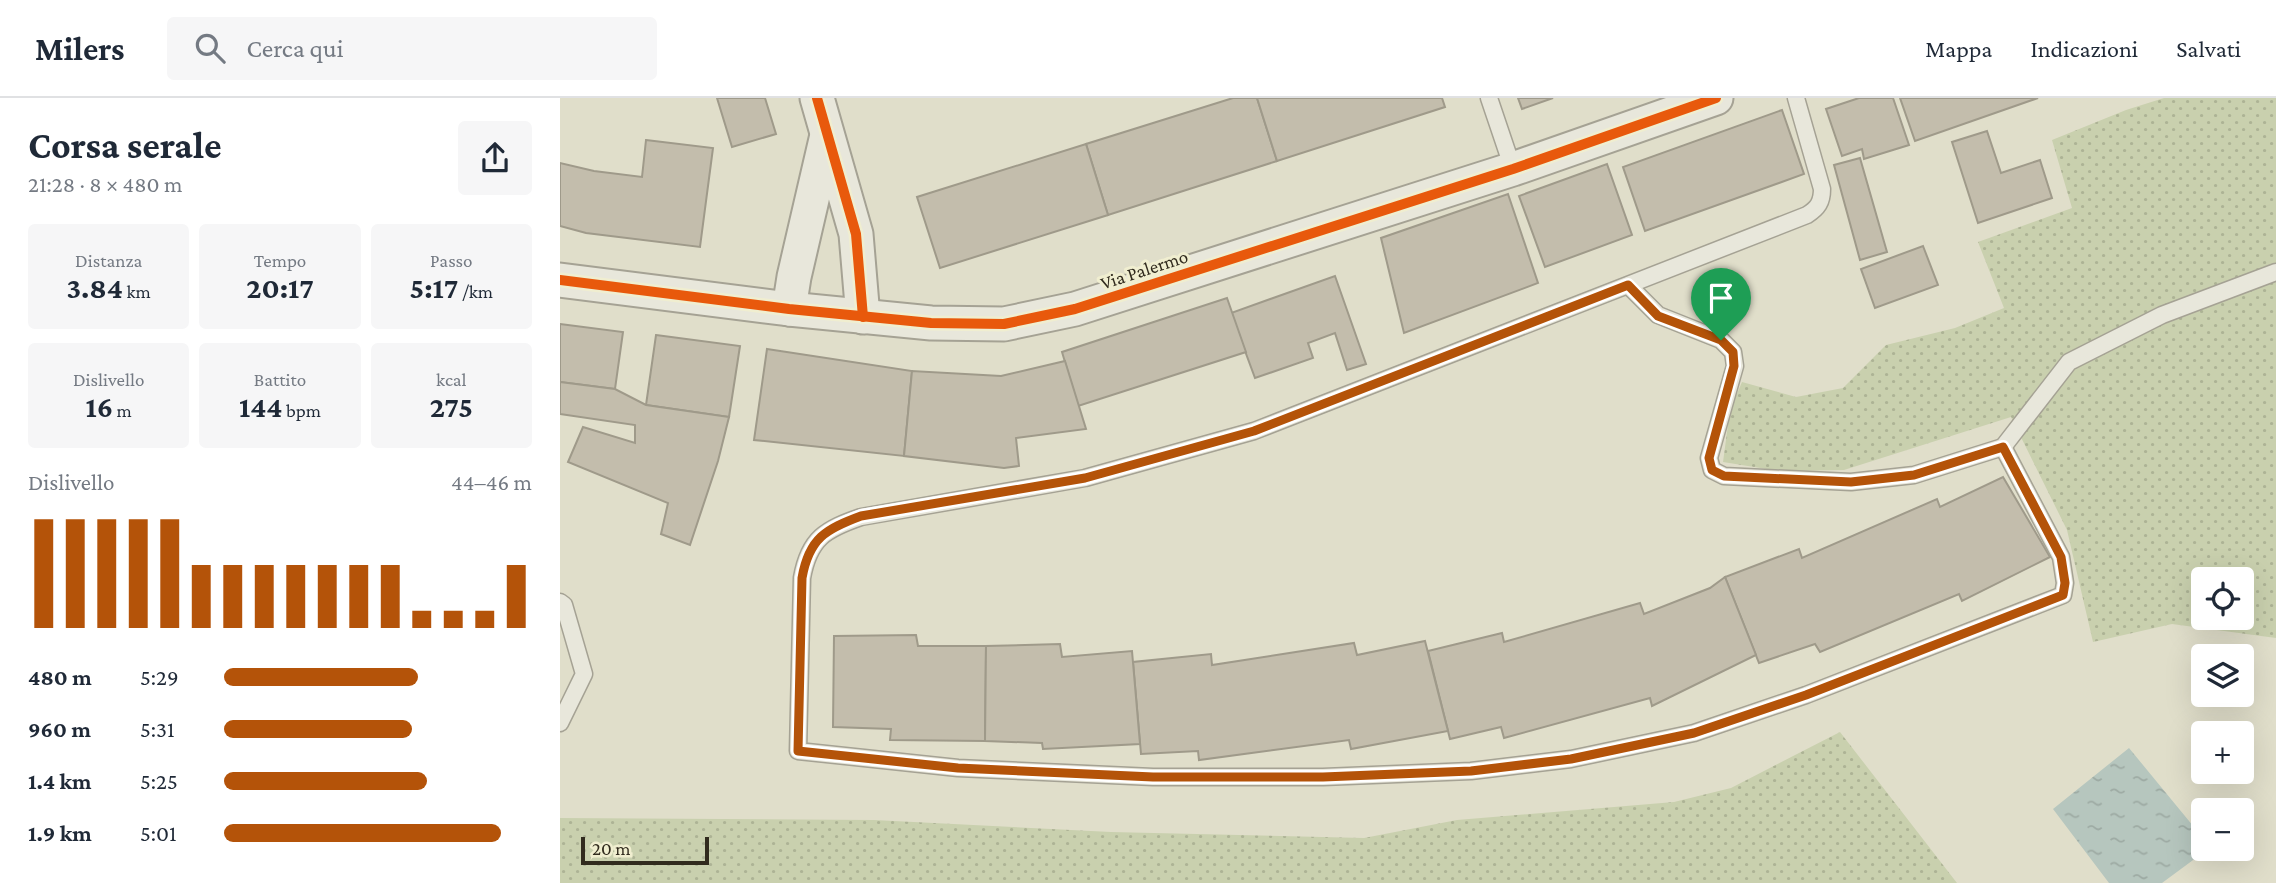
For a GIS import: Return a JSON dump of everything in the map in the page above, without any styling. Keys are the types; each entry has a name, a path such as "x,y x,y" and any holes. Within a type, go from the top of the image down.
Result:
{"street":[{"path":"817,98 856,234 863,317"},
{"name":"Via Palermo","path":"560,280 863,317 1004,324 1075,309 1513,169 1716,98"},
{"path":"789,309 827,132"}],"lane":[{"path":"1489,98 1513,169"},
{"path":"1796,98 1822,189 1822,199 1816,209 1807,215 1254,431 1085,478 861,516 832,527 814,543 805,560 802,578 798,751 958,768 1153,777 1323,777 1471,771 1571,759 1694,733 1806,695 2063,595 2065,583 2061,557 2003,447"},
{"path":"1628,285 1658,316 1721,340 1733,352 1734,366 1709,458 1712,470 1724,476 1864,481 1914,475 2003,447 2068,362 2162,315 2276,272"},
{"path":"560,602 564,605 584,674 560,723"}],"green space":[{"path":"2164,98 2276,98 2276,638 2217,630 2254,630 2254,567 2191,567 2191,627 2172,624 2093,642 2067,530 2011,417 1844,470 1779,471 1723,462 1730,410 1742,382 1796,397 1843,388 1886,345 1955,328 2004,308 1978,242 2072,208 2052,140 2126,110"},
{"path":"1840,732 1957,883 560,883 560,818 874,820 1111,832 1364,838 1457,820 1674,802 1731,788"}],"water":[{"path":"2129,748 2191,823 2192,861 2162,883 2109,883 2053,809"}],"building":[{"path":"717,98 765,98 776,134 732,147"},
{"path":"1233,98 1257,98 1277,161 1108,215 1086,144"},
{"path":"1257,98 1442,98 1445,107 1277,161"},
{"path":"1518,98 1553,98 1522,109"},
{"path":"1859,98 1893,98 1909,145 1864,159 1862,149 1842,156 1826,109"},
{"path":"1900,98 2038,98 1915,141"},
{"path":"1782,110 1804,174 1645,231 1623,167"},
{"path":"1987,131 2001,173 2040,160 2052,198 1978,223 1952,142"},
{"path":"646,140 713,148 700,247 586,233 560,226 560,163 594,171 642,177"},
{"path":"1086,144 1108,215 940,268 917,197"},
{"path":"1860,158 1887,252 1860,260 1834,165"},
{"path":"1607,164 1632,235 1545,267 1519,196"},
{"path":"1508,194 1538,283 1404,333 1381,238"},
{"path":"1923,246 1938,285 1875,308 1861,269"},
{"path":"1335,276 1366,364 1347,370 1335,333 1308,343 1313,358 1255,378 1231,313"},
{"path":"1227,298 1246,352 1078,406 1062,352"},
{"path":"560,324 623,332 615,389 560,382"},
{"path":"656,335 740,346 729,417 646,405"},
{"path":"767,349 912,371 904,456 754,440"},
{"path":"1065,361 1086,429 1016,438 1019,466 1004,468 904,456 912,371 1001,376"},
{"path":"560,382 615,389 646,405 729,417 718,461 690,545 661,534 668,503 568,462 583,427 635,443 635,425 560,414"},
{"path":"2003,477 2050,557 1962,601 1959,594 1820,652 1815,644 1759,663 1725,577 1799,549 1802,558 1937,499 1940,507"},
{"path":"1725,577 1756,655 1652,706 1650,698 1504,738 1501,727 1450,739 1428,651 1502,633 1504,642 1640,603 1644,614 1710,588"},
{"path":"916,635 918,646 986,646 985,741 890,740 891,729 833,727 834,636"},
{"path":"1425,641 1448,731 1351,749 1349,740 1199,760 1198,751 1141,754 1133,662 1211,654 1212,665 1354,643 1357,655"},
{"path":"1060,644 1062,657 1132,651 1140,744 1043,749 1042,743 985,741 986,646"}],"cycle path":[{"path":"817,98 856,234 863,317"},
{"path":"560,280 789,309 931,323 1004,324 1075,309 1513,169 1716,98"}],"route":[{"path":"1628,285 1658,316 1721,340 1733,352 1734,366 1709,458 1712,470 1724,476 1851,482 1914,475 2003,447 2061,557 2065,583 2063,595 1806,695 1694,733 1571,759 1471,771 1323,777 1153,777 958,768 798,751 802,578 805,560 814,543 832,527 861,516 1085,478 1254,431 1628,285"}]}
